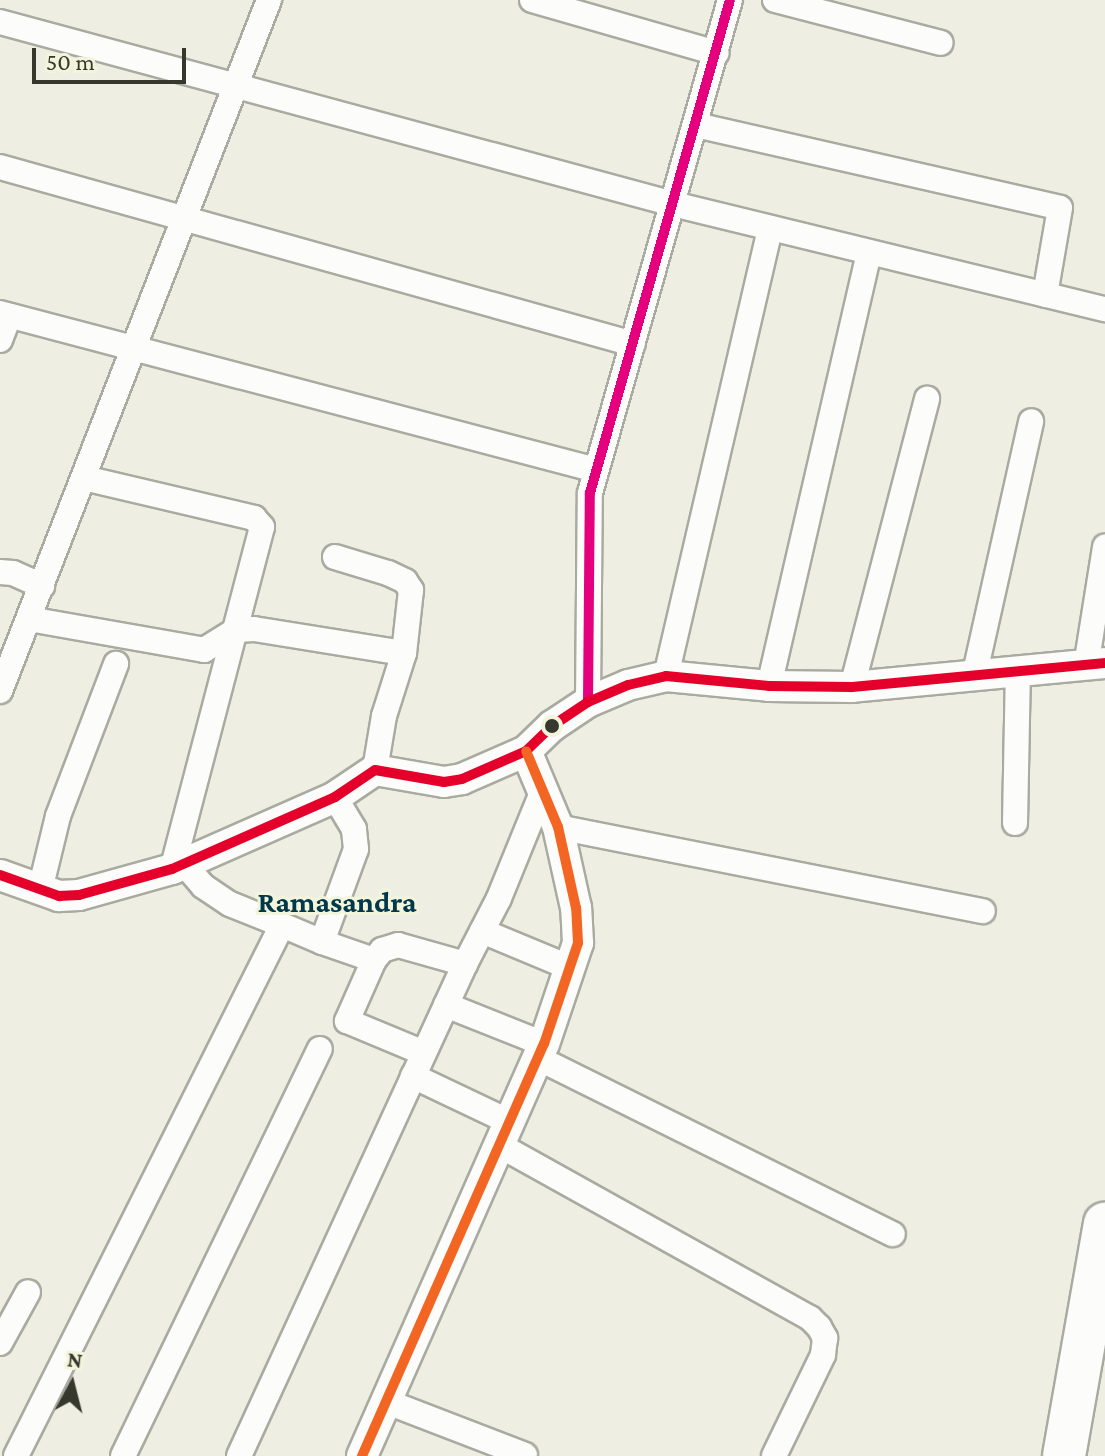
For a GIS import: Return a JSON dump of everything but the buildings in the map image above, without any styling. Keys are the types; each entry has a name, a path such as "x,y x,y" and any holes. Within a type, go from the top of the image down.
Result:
{"highway":[{"path":"1064,1456 1105,1224"}],"street":[{"path":"0,691 269,0"},
{"path":"532,0 717,53"},
{"path":"588,702 590,493 730,0"},
{"path":"775,0 941,43"},
{"path":"0,22 673,204 1105,309"},
{"path":"696,125 1060,208 1045,295"},
{"path":"0,167 633,344"},
{"path":"666,676 770,228"},
{"path":"769,686 869,252"},
{"path":"0,340 5,314 596,470"},
{"path":"852,687 927,399"},
{"path":"974,677 1031,421"},
{"path":"84,478 254,518 263,533 178,866"},
{"path":"0,875 59,896 79,895 178,866 335,797 375,770 453,781 526,751 552,726 588,702 628,685 666,676 769,686 852,687 1096,665 1105,547"},
{"path":"335,557 388,573 405,581 411,590 404,653 384,716 375,770"},
{"path":"0,572 13,573 42,586"},
{"path":"29,619 204,650 236,630 254,629 404,653"},
{"path":"40,890 58,816 116,664"},
{"path":"1015,823 1018,673"},
{"path":"362,1456 541,1051 578,943 576,908 558,827 526,751"},
{"path":"239,1456 482,931 543,790"},
{"path":"322,942 356,849 354,829 335,797"},
{"path":"558,827 983,911"},
{"path":"178,866 230,904 374,960"},
{"path":"16,1456 282,925"},
{"path":"482,931 571,968"},
{"path":"424,1053 347,1021 374,960 382,950 398,945 465,964"},
{"path":"446,1005 893,1234"},
{"path":"123,1456 320,1049"},
{"path":"413,1076 810,1318 819,1327 825,1338 823,1355 774,1456"},
{"path":"0,1343 28,1292"},
{"path":"385,1401 525,1455"}],"transit line":[{"path":"588,702 590,493 730,0"},
{"path":"0,875 59,896 79,895 172,869 335,797 375,770 444,782 462,779 526,751 552,726 588,702 628,685 666,676 769,686 852,687 1105,663"},
{"path":"362,1456 544,1044 578,943 576,908 558,827 526,751"}],"district":[{"name":"Ramasandra","path":"337,902"}]}
